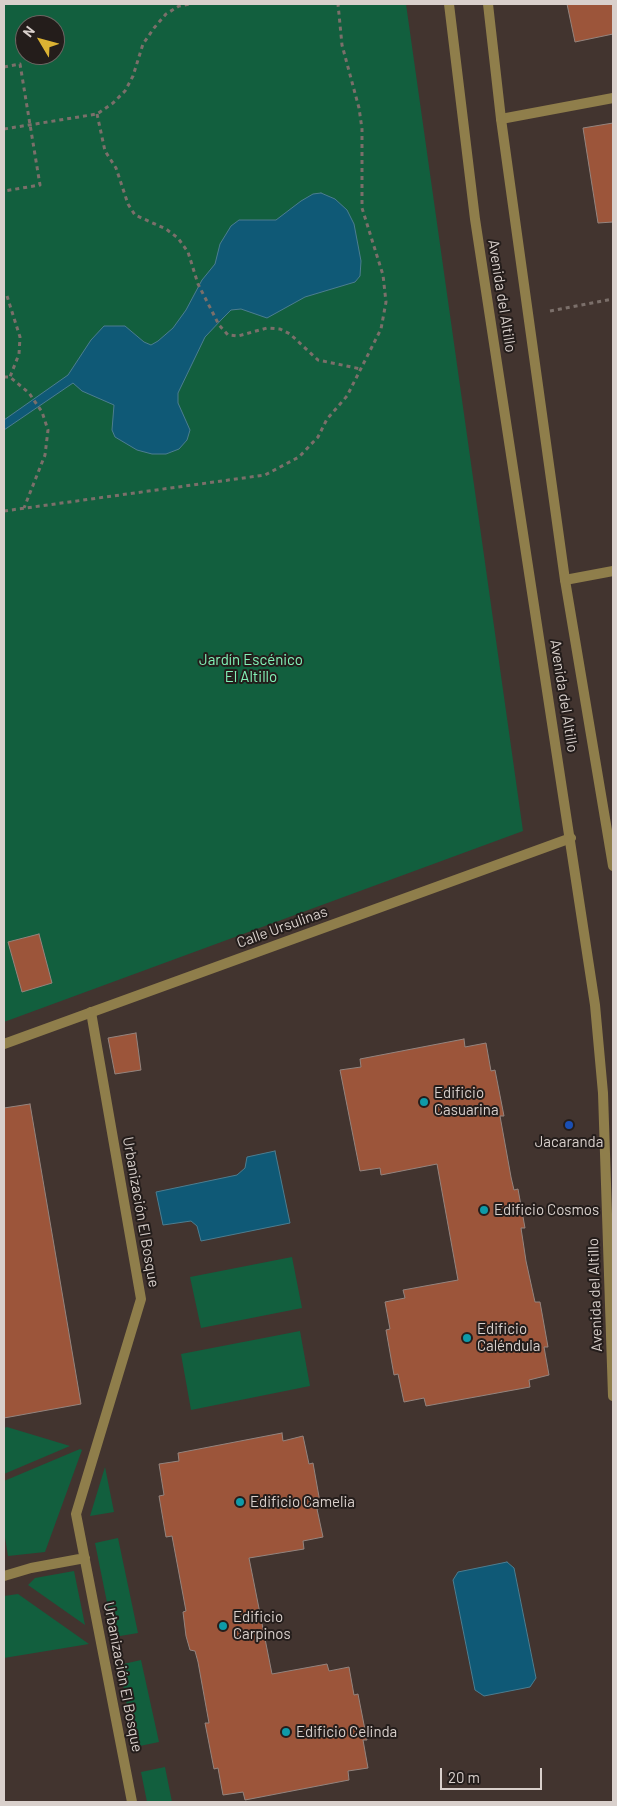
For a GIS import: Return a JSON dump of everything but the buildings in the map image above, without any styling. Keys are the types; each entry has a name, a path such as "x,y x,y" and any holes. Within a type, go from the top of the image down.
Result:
{"street":[{"name":"Avenida del Altillo","path":"449,4 477,229 595,1005 603,1093 613,1396"},
{"name":"Avenida del Altillo","path":"488,4 527,315 565,580 613,866"},
{"path":"501,119 613,98"},
{"path":"565,580 613,570"},
{"name":"Calle Ursulinas","path":"4,1044 570,838"},
{"name":"Urbanización El Bosque","path":"91,1012 141,1299 76,1514 132,1802"},
{"path":"4,1576 31,1568 85,1558"}],"path":[{"path":"4,129 97,114 113,103 125,91 133,76 143,44 154,28 166,14 179,6 190,4"},
{"path":"4,511 266,475 299,457 318,437 327,419 347,396 381,329 386,302 383,275 362,208 362,129 359,108 342,46 338,4"},
{"path":"4,67 20,64 40,185 4,191"},
{"path":"97,114 105,151 116,168 128,204 135,214 166,229 178,238 188,252 198,284 219,326 228,335 238,336 267,328 280,329 298,340 318,360 361,369"},
{"path":"7,296 20,337 18,354 10,377"},
{"path":"527,315 613,299"},
{"path":"4,377 10,377 29,393 42,412 48,430 45,455 34,487 24,508"}],"green space":[{"name":"Jardín Escénico El Altillo","path":"4,4 406,4 523,831 4,1022"},
{"path":"292,1257 302,1308 201,1328 190,1277"},
{"path":"300,1331 310,1386 191,1410 181,1354"},
{"path":"7,1427 70,1446 4,1474 4,1428"},
{"path":"80,1449 82,1450 45,1552 8,1556 4,1531 4,1481"},
{"path":"105,1467 114,1512 90,1516"},
{"path":"118,1538 138,1633 114,1637 95,1543"},
{"path":"74,1571 85,1625 28,1585 35,1578"},
{"path":"18,1594 89,1644 4,1658 4,1596"},
{"path":"141,1660 159,1742 135,1747 119,1665"},
{"path":"165,1767 172,1802 147,1802 141,1772"}],"water":[{"path":"321,193 335,199 347,210 354,224 361,261 360,276 355,282 305,297 267,318 241,309 231,310 205,337 178,393 178,403 190,430 187,440 179,449 166,454 152,454 137,450 115,437 112,430 114,405 82,391 73,383 4,430 4,420 68,375 91,340 104,326 125,326 144,342 151,345 173,328 186,310 202,280 215,264 220,244 231,226 239,220 276,220 301,201 313,194"},
{"path":"275,1151 290,1223 201,1241 197,1226 191,1221 163,1225 156,1192 237,1175 245,1168 247,1157"},
{"path":"507,1562 514,1568 536,1678 530,1687 484,1696 475,1690 453,1580 458,1572"}],"place":[{"name":"Edificio Casuarina","path":"424,1102"},
{"name":"Jacaranda","path":"569,1125"},
{"name":"Edificio Cosmos","path":"484,1210"},
{"name":"Edificio Caléndula","path":"467,1338"},
{"name":"Edificio Camelia","path":"240,1502"},
{"name":"Edificio Carpinos","path":"223,1626"},
{"name":"Edificio Celinda","path":"286,1732"}]}
